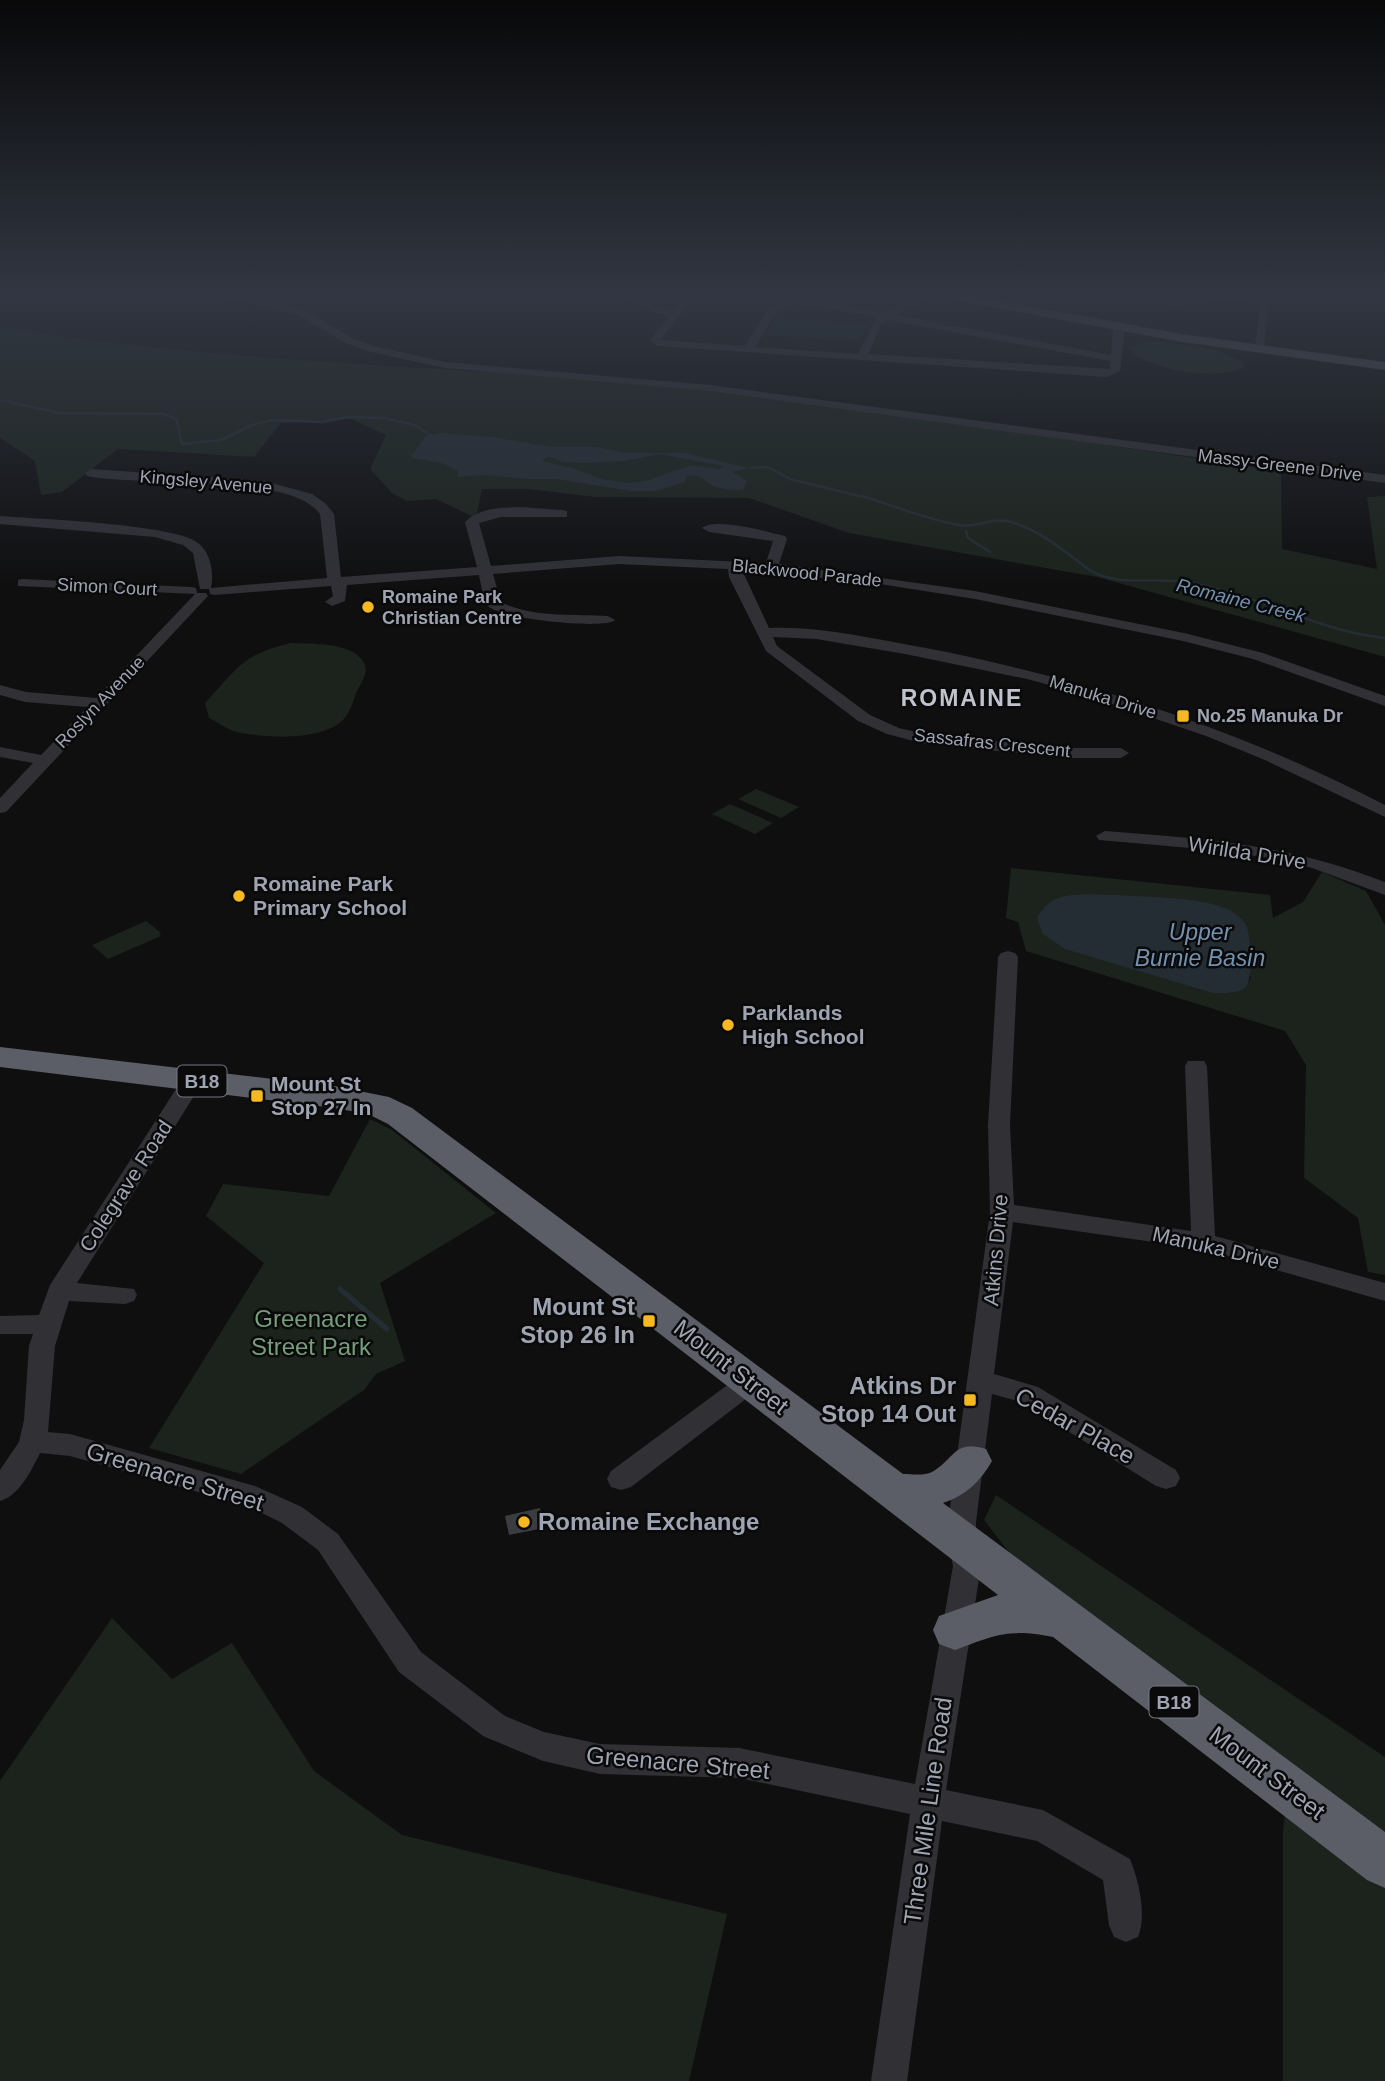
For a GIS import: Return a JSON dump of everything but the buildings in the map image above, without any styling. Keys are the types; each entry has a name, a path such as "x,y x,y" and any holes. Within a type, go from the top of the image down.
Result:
{"highway":[{"name":"Mount Street","path":"0,1057 334,1097 377,1105 400,1116 1385,1863"},
{"path":"895,1491 922,1492 948,1486 971,1461"},
{"path":"956,1629 998,1614 1025,1612 1067,1620"}],"street":[{"name":"Massy-Greene Drive","path":"748,393 1385,479"},
{"name":"Kingsley Avenue","path":"91,473 264,485 288,489 311,498 322,505 327,514 337,582"},
{"path":"562,514 478,516 472,522 494,604 501,610 608,620"},
{"path":"0,520 175,537 201,550 204,561 203,591"},
{"path":"709,528 751,532 780,539 771,567"},
{"name":"Blackwood Parade","path":"203,591 619,560 771,567 975,595 1184,637 1258,656 1385,701"},
{"name":"Sassafras Crescent","path":"734,565 736,577 771,648 864,718 893,731 925,739 1069,753 1121,753"},
{"path":"332,602 340,598 337,582"},
{"name":"Simon Court","path":"23,583 203,591"},
{"name":"Roslyn Avenue","path":"0,808 203,591"},
{"name":"Manuka Drive","path":"763,633 794,632 872,643 959,659 1070,685 1220,735 1317,777 1385,812"},
{"path":"0,690 25,697 101,703"},
{"path":"0,752 44,760"},
{"name":"Wirilda Drive","path":"1105,836 1279,854 1316,864 1385,889"},
{"name":"Atkins Drive","path":"962,1542 962,1522 1002,1212 999,1125 1008,957"},
{"path":"1196,1066 1203,1241"},
{"name":"Colegrave Road","path":"0,1490 20,1465 32,1442 37,1420 42,1346 59,1291 193,1080"},
{"name":"Manuka Drive","path":"1002,1212 1203,1241 1385,1292"},
{"path":"59,1291 125,1295"},
{"path":"0,1325 47,1324"},
{"name":"Cedar Place","path":"981,1381 1029,1394 1166,1478"},
{"path":"621,1479 750,1382"},
{"name":"Greenacre Street","path":"32,1442 70,1445 255,1497 292,1515 328,1542 410,1662 494,1726 531,1741 600,1759 739,1763 1043,1826 1118,1871 1126,1925"},
{"name":"Three Mile Line Road","path":"889,2081 928,1802 967,1566 962,1542"}],"green space":[{"path":"0,393 732,393 888,413 1281,471 1282,549 1377,569 1367,497 1385,496 1385,657 1097,577 849,533 749,498 596,497 528,489 482,489 477,513 472,516 436,499 407,501 392,493 370,469 386,435 352,419 281,423 254,457 118,449 62,492 41,495 35,461 0,438"},
{"path":"291,643 340,647 349,650 363,661 366,669 364,676 343,720 320,732 274,736 233,731 209,718 205,703 234,671 261,652"},
{"path":"756,789 799,807 781,818 738,799"},
{"path":"730,804 773,823 755,834 712,814"},
{"path":"1011,868 1270,895 1273,918 1303,902 1322,872 1366,891 1385,925 1385,1275 1368,1272 1358,1218 1304,1178 1306,1065 1285,1031 1026,951 1018,922 1006,918","holes":["1090,894 1223,907 1251,978 1245,988 1231,993"]},
{"path":"146,921 161,933 161,936 108,959 92,945"},
{"name":"Greenacre Street Park","path":"370,1119 392,1130 496,1213 380,1283 405,1361 376,1374 364,1390 241,1474 149,1448 264,1263 206,1216 223,1184 329,1196"},
{"path":"996,1495 1385,1757 1385,1844 1012,1556 984,1520"},
{"path":"112,1618 172,1679 232,1643 314,1771 402,1835 727,1914 689,2081 0,2081 0,1781"},
{"path":"1286,1803 1385,1879 1385,2081 1283,2081 1283,1832"}],"water":[{"path":"440,433 493,437 551,447 598,447 627,453 685,453 750,468 733,472 747,481 743,490 713,486 692,476 687,476 685,482 656,491 631,491 556,479 485,475 457,477 458,471 442,463 413,458 412,455 426,436","holes":["660,454 724,466 719,469 691,465 646,481 630,483 602,479 576,469 542,461 548,456 563,462 625,461"]},
{"name":"Upper Burnie Basin","path":"1090,894 1197,901 1231,911 1242,920 1248,930 1251,958 1248,984 1238,991 1213,993 1065,949 1043,934 1037,918 1048,904 1065,896"}],"waterway":[{"name":"Romaine Creek","path":"0,400 60,413 164,414 176,419 182,444 221,440 252,425 272,420 322,422 347,417 384,418 414,425 431,435"},
{"name":"Romaine Creek","path":"750,468 768,467 790,479 859,496"},
{"name":"Romaine Creek","path":"862,496 947,523 972,525 1011,522 1045,538 1091,571 1108,578 1175,581 1212,587 1334,628 1385,638"},
{"path":"966,531 968,538 990,552"},
{"path":"340,1289 387,1329"}],"place":[{"name":"Romaine Park Christian Centre","path":"368,607"},
{"name":"No.25 Manuka Dr","path":"1183,716"},
{"name":"Romaine Park Primary School","path":"239,896"},
{"name":"Parklands High School","path":"728,1025"},
{"name":"Mount St Stop 27 In","path":"257,1096"},
{"name":"Mount St Stop 26 In","path":"649,1321"},
{"name":"Atkins Dr Stop 14 Out","path":"970,1400"},
{"name":"Romaine Exchange","path":"524,1522"}],"district":[{"name":"ROMAINE","path":"962,698"}]}
